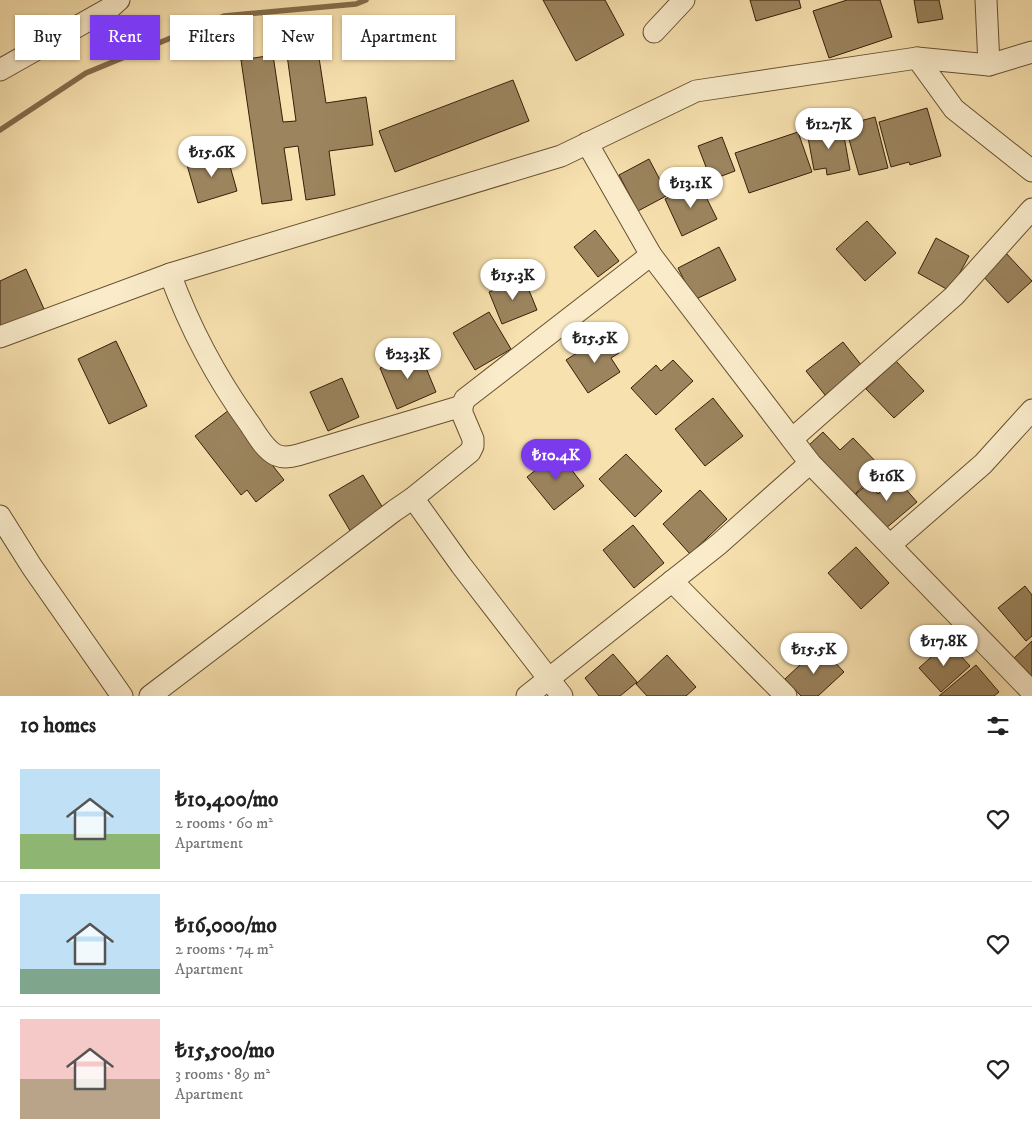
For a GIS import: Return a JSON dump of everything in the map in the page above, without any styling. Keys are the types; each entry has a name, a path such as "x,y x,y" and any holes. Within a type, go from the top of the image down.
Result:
{"street":[{"path":"0,70 110,8 119,0"},
{"path":"654,32 684,0"},
{"path":"984,4 989,65"},
{"path":"0,336 170,274 561,156 696,91 917,58 989,65 1032,52"},
{"path":"917,58 954,109 1032,171"},
{"path":"587,143 652,255 810,463 1032,692"},
{"path":"792,439 954,296 1032,209"},
{"path":"150,696 413,498 470,452 473,446 473,439 462,413 465,398 652,255"},
{"path":"170,274 185,312 211,365 228,394 266,447 276,455 290,457 298,455 462,406"},
{"path":"890,545 983,464 1032,410"},
{"path":"527,696 719,544 810,463"},
{"path":"413,498 461,565 562,696"},
{"path":"0,516 32,567 122,696"},
{"path":"672,581 786,696"}],"building":[{"path":"543,0 605,0 624,35 576,61"},
{"path":"750,0 799,0 801,8 756,21"},
{"path":"847,0 880,0 892,37 829,58 813,11"},
{"path":"914,0 939,0 943,19 918,23"},
{"path":"263,57 263,60 274,60 283,122 296,121 288,60 319,60 326,103 366,97 373,145 329,151 335,195 306,200 298,146 284,148 292,200 262,204 241,60 253,60 253,58"},
{"path":"513,80 529,121 395,172 379,131"},
{"path":"927,108 941,156 910,165 909,162 891,167 879,122"},
{"path":"875,117 888,168 859,175 845,125"},
{"path":"842,125 850,170 827,175 826,168 814,170 807,132"},
{"path":"798,132 812,172 749,193 735,153"},
{"path":"722,137 735,171 711,180 698,146"},
{"path":"226,152 237,191 198,203 187,165"},
{"path":"649,159 668,195 638,211 619,175"},
{"path":"699,183 717,219 682,236 665,199"},
{"path":"867,221 896,253 865,281 836,249"},
{"path":"595,230 619,261 598,277 574,247"},
{"path":"936,238 969,256 950,291 918,273"},
{"path":"719,247 736,280 694,300 678,268"},
{"path":"1005,252 1032,281 1008,303 981,274"},
{"path":"26,269 44,309 0,329 0,281"},
{"path":"524,278 537,310 502,324 489,292"},
{"path":"489,312 511,349 475,370 453,333"},
{"path":"606,334 619,353 611,358 620,372 588,393 566,360"},
{"path":"116,341 147,406 109,424 78,359"},
{"path":"843,342 862,366 825,395 806,371"},
{"path":"419,351 436,392 397,409 380,368"},
{"path":"673,360 693,381 656,415 631,388 656,365 661,371"},
{"path":"896,361 924,391 894,418 866,389"},
{"path":"342,378 359,417 328,431 310,392"},
{"path":"713,398 743,436 705,466 675,429"},
{"path":"229,410 284,480 256,502 247,490 241,495 195,436"},
{"path":"823,432 840,450 853,438 882,468 854,495 808,446"},
{"path":"558,452 584,486 554,510 527,477"},
{"path":"626,454 662,491 635,517 599,479"},
{"path":"363,475 386,513 352,534 329,495"},
{"path":"896,478 917,502 885,529 856,494 869,483 878,494"},
{"path":"700,490 727,519 690,554 663,524"},
{"path":"633,525 664,563 634,588 603,550"},
{"path":"856,547 889,583 861,609 828,573"},
{"path":"1025,586 1032,595 1032,636 1026,641 998,608"},
{"path":"1032,641 1032,682 1011,661"},
{"path":"948,642 970,666 941,692 919,668"},
{"path":"816,650 826,661 830,657 844,672 818,696 801,696 785,679"},
{"path":"613,654 637,682 620,696 599,696 585,678"},
{"path":"667,655 696,687 686,696 647,696 636,684"},
{"path":"976,665 999,692 994,696 939,696"}],"waterway":[{"path":"0,130 86,73 224,16 356,4 366,0"}]}
